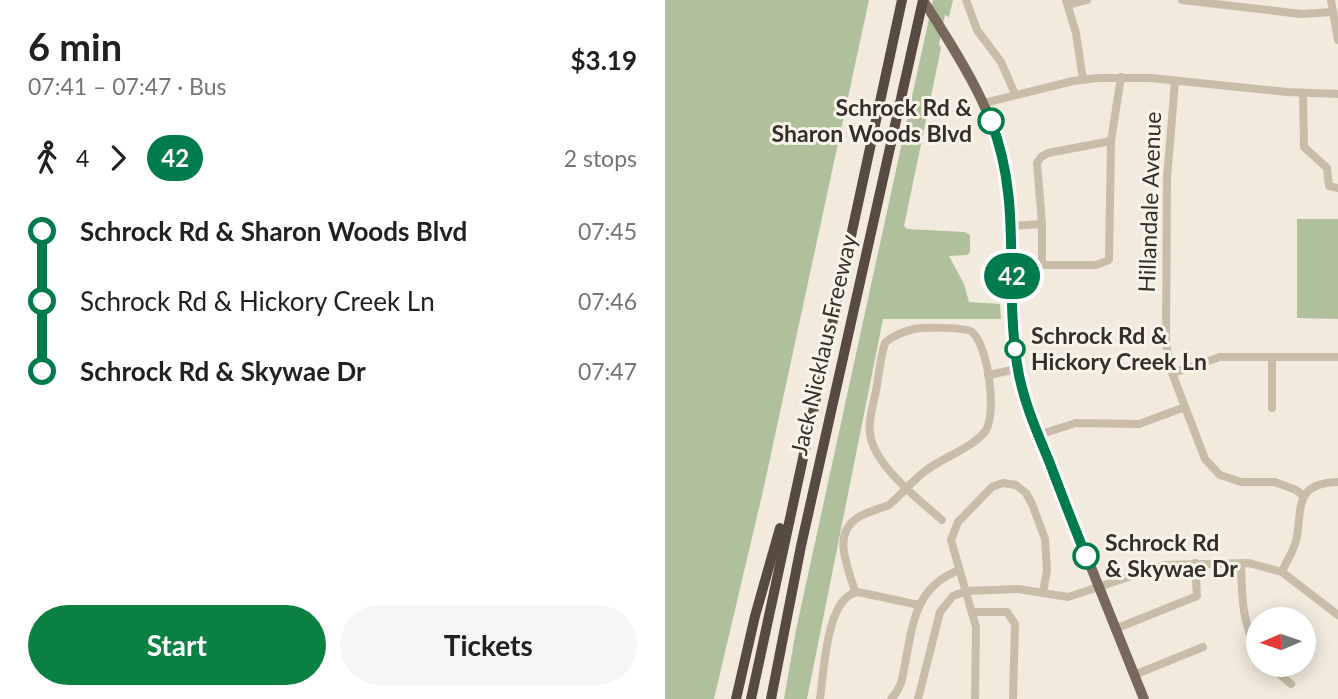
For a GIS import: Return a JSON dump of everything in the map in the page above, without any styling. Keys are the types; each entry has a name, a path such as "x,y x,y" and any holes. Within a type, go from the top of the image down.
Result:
{"highway":[{"name":"Jack Nicklaus Freeway","path":"751,699 902,0"},
{"name":"Jack Nicklaus Freeway","path":"772,699 801,546 923,0"},
{"path":"736,699 755,615 802,458"}],"main road":[{"path":"923,0 984,103 1000,144 1011,197 1012,302 1017,369 1038,435 1144,699"}],"street":[{"path":"966,0 977,30 1001,62 1015,94"},
{"path":"1083,80 1076,33 1067,3 1087,0"},
{"path":"1182,0 1240,3 1301,14 1333,12"},
{"path":"1331,0 1338,40"},
{"path":"984,103 1083,80 1121,78 1338,94"},
{"path":"1111,141 1048,153 1037,163 1042,265 1096,265 1109,260 1111,141 1121,78"},
{"name":"Hillandale Avenue","path":"1175,81 1167,179 1166,341 1173,373 1206,459 1220,475 1241,482 1275,482 1304,496"},
{"path":"1303,93 1304,147 1327,168 1330,187 1338,188"},
{"path":"1012,226 1042,224"},
{"path":"855,592 845,562 843,539 855,519 889,505 907,488 923,472 978,439 986,430 990,418 992,394 985,360 979,342 969,330 915,328 885,343 870,418 871,438 879,456 907,488 942,520"},
{"path":"1173,373 1220,357 1338,357"},
{"path":"1272,357 1272,408"},
{"path":"988,375 1017,369"},
{"path":"1038,435 1076,423 1139,424 1185,407"},
{"path":"1282,572 1295,544 1299,510 1304,496 1320,485 1338,482"},
{"path":"975,699 976,627 951,540 958,522 992,487 1003,483 1016,485 1032,504 1045,539 1047,570 1043,593"},
{"path":"1115,629 1197,596 1195,563"},
{"path":"1241,563 1246,622"},
{"path":"918,699 940,612 953,596 966,591 1019,589 1068,597 1165,565 1259,564 1282,572 1338,615"},
{"path":"891,699 901,686 919,605 932,585 959,570"},
{"path":"820,699 832,622 838,605 855,592 919,605"},
{"path":"972,612 1007,612 1015,624 1013,699"},
{"path":"1134,675 1203,647"},
{"path":"1283,677 1291,684"}],"green space":[{"path":"665,0 869,0 763,491 714,699 665,699"},
{"path":"933,0 953,0 949,17 945,15 939,44 941,48 904,226 907,229 965,232 970,235 970,252 967,255 949,256 964,284 969,302 1000,304 1001,319 883,319 807,699 784,699 796,630"},
{"path":"1297,219 1338,219 1338,319 1297,318"}],"bus line":[{"name":"42","path":"991,121 999,140 1011,197 1012,302 1017,369 1031,418 1086,556"}],"place":[{"name":"Schrock Rd & Sharon Woods Blvd","path":"991,121"},
{"name":"Schrock Rd & Hickory Creek Ln","path":"1015,349"},
{"name":"Schrock Rd & Skywae Dr","path":"1086,556"}]}
